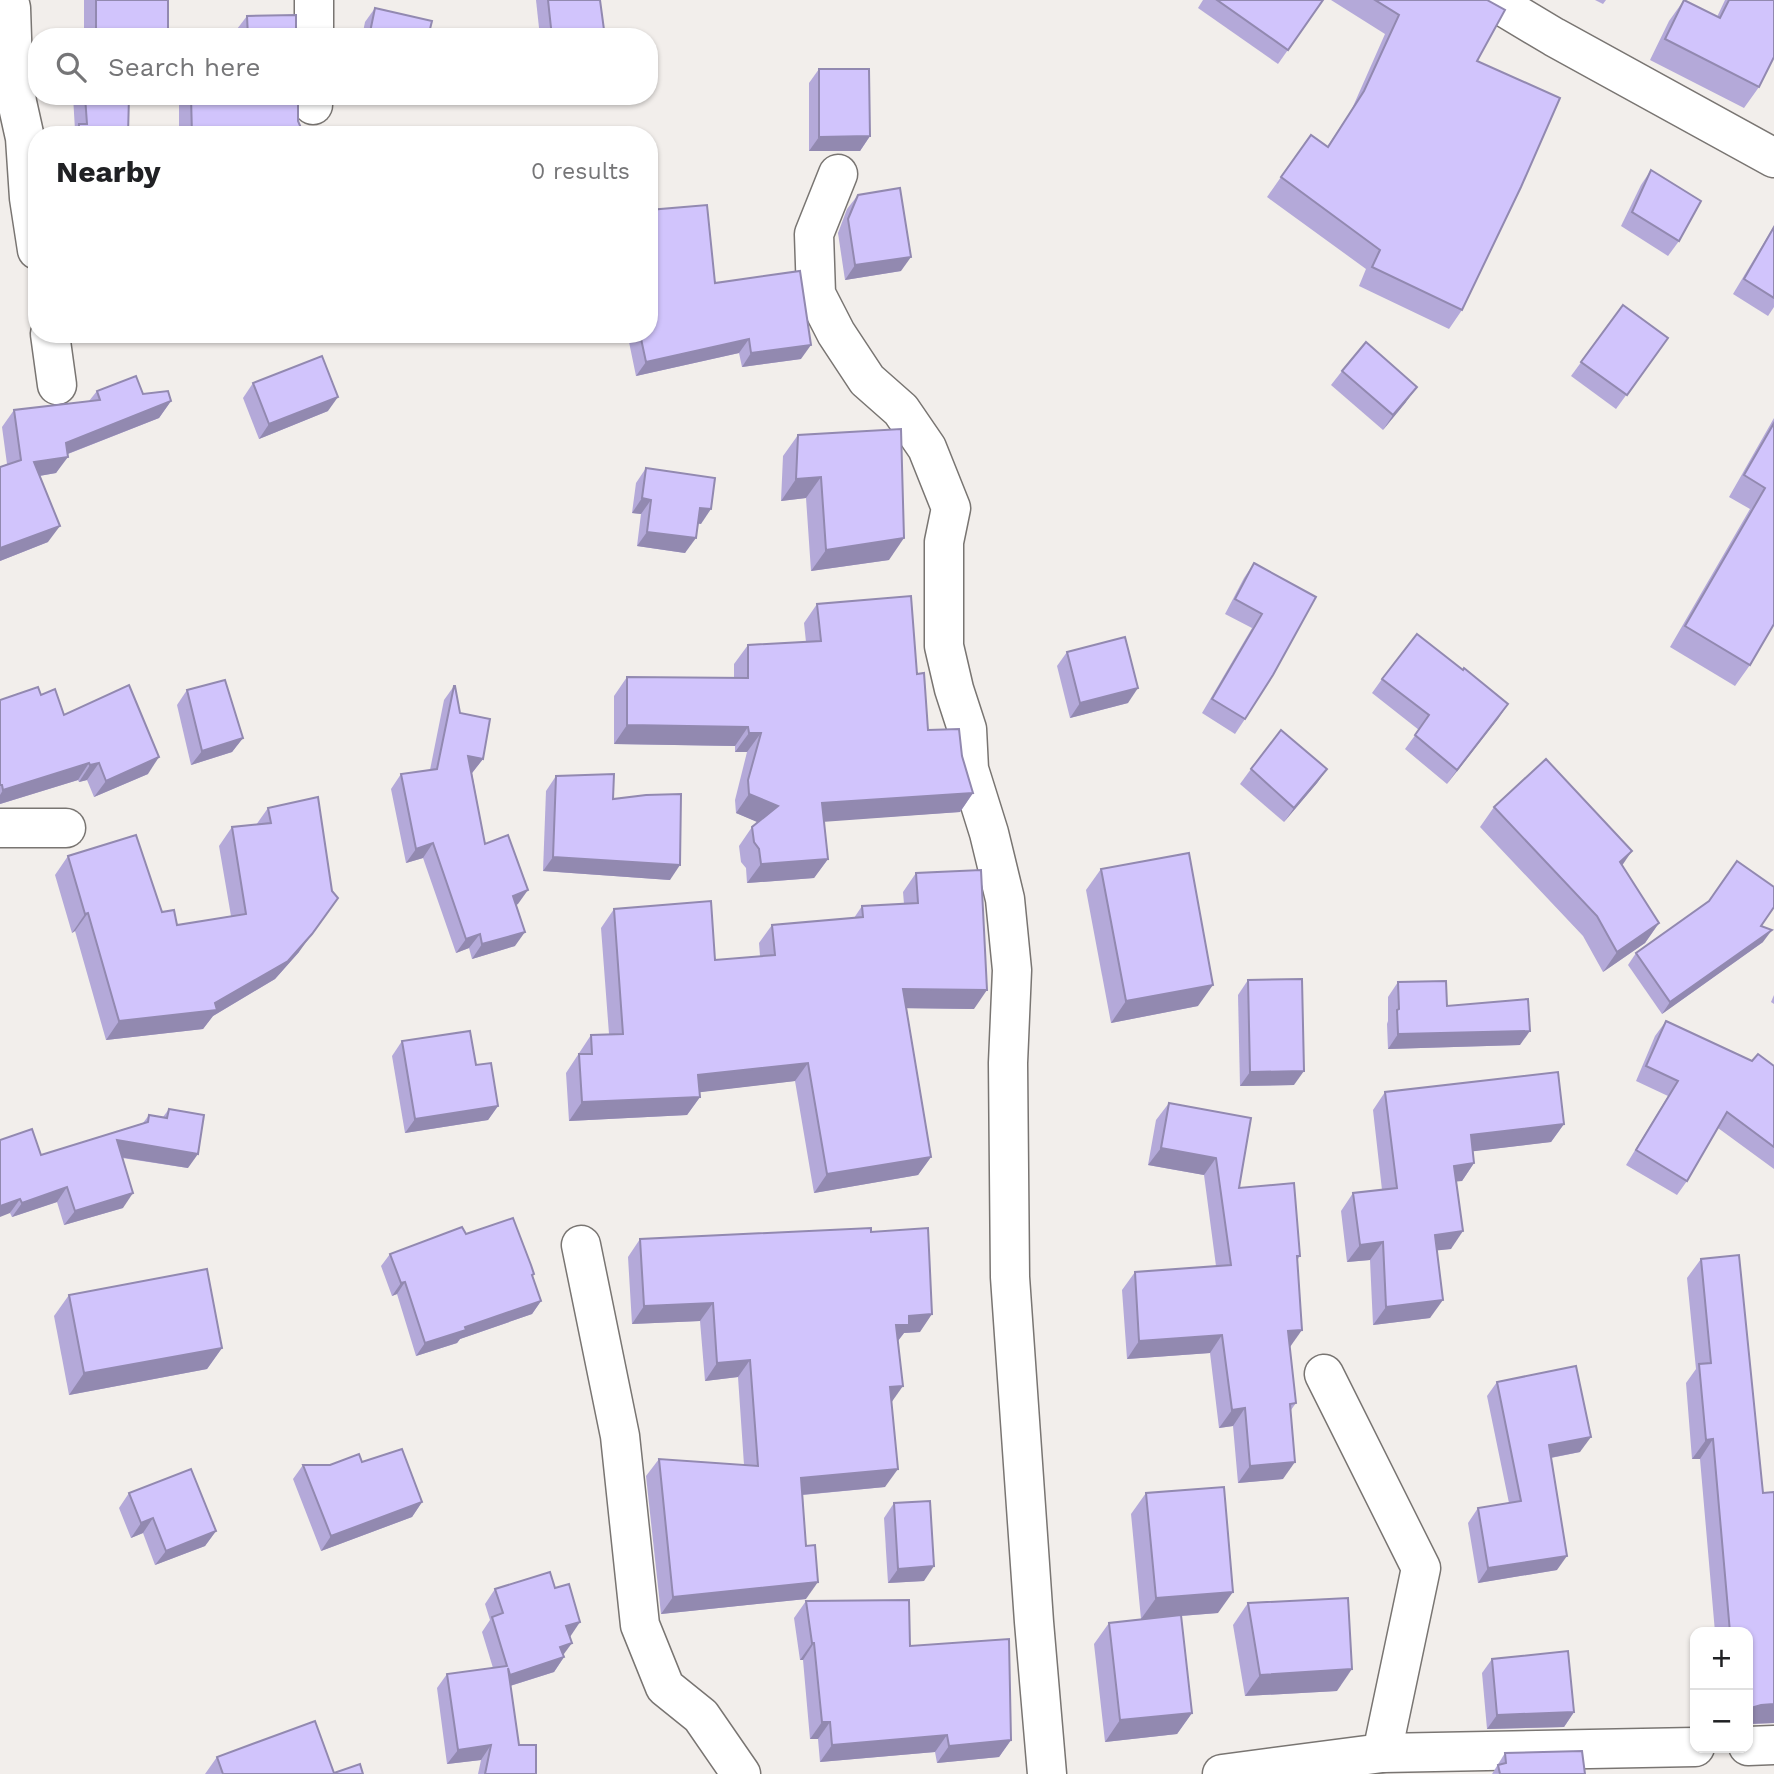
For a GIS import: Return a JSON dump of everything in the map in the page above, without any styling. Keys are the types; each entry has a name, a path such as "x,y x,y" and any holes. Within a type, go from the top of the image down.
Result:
{"street":[{"path":"9,0 13,68 25,138 28,183"},
{"path":"314,0 314,28"},
{"path":"1492,0 1589,57 1774,158"},
{"path":"0,189 25,138"},
{"path":"838,174 814,234 816,294 836,333 867,380 901,410 927,448 951,508 944,541 944,646 967,729 969,769 989,833 1005,899 1012,970 1008,1063 1010,1278 1047,1774"},
{"path":"51,343 57,385"},
{"path":"0,828 66,828"},
{"path":"582,1245 620,1436 640,1625 665,1687 701,1716 741,1774"},
{"path":"1324,1374 1421,1569 1382,1754"},
{"path":"1753,1746 1774,1745"},
{"path":"1222,1774 1382,1754 1690,1747"}],"building":[{"path":"96,0 168,0 168,28 96,28"},
{"path":"548,0 600,0 604,28 551,28"},
{"path":"1217,0 1323,0 1288,50"},
{"path":"1375,0 1487,0 1505,10 1477,61 1560,98 1462,310 1372,267 1380,250 1281,177 1311,135 1328,147 1364,91 1399,15"},
{"path":"1684,0 1720,18 1729,0 1774,0 1774,57 1759,87 1665,39"},
{"path":"375,8 432,21 430,28 371,28"},
{"path":"296,15 296,28 248,28 247,16"},
{"path":"819,69 869,69 870,136 819,137"},
{"path":"86,105 129,105 128,126 79,126 87,124"},
{"path":"191,105 298,105 300,126 192,126"},
{"path":"1651,170 1701,201 1679,241 1632,212"},
{"path":"900,188 911,257 855,265 848,219 858,195"},
{"path":"707,205 715,283 800,271 811,345 751,353 749,339 646,362 642,343 658,343 658,209"},
{"path":"1774,227 1774,298 1744,279"},
{"path":"1623,305 1668,338 1627,395 1581,362"},
{"path":"1366,342 1417,387 1393,415 1342,371"},
{"path":"322,356 338,397 269,424 253,383"},
{"path":"136,376 143,394 168,391 171,401 66,443 68,457 34,462 60,526 0,548 0,467 21,460 14,410 100,400 97,391"},
{"path":"1774,423 1774,624 1750,665 1685,626 1765,488 1744,475"},
{"path":"901,429 904,538 826,550 821,477 796,479 798,435"},
{"path":"646,468 715,478 711,509 700,508 696,538 647,532 651,500 642,498"},
{"path":"1254,563 1316,597 1245,719 1212,699 1262,614 1235,599"},
{"path":"911,596 917,674 924,673 928,730 959,729 962,756 973,793 822,803 828,859 761,864 752,827 778,806 749,794 748,780 761,733 749,733 748,727 627,725 627,677 748,678 748,645 821,641 817,604"},
{"path":"1417,634 1508,704 1457,770 1415,735 1429,715 1382,679"},
{"path":"1125,637 1138,688 1080,703 1067,652"},
{"path":"225,680 243,738 202,751 187,690"},
{"path":"129,685 159,757 106,781 99,763 89,763 3,790 0,785 0,700 38,687 41,695 55,689 64,715"},
{"path":"454,686 460,713 490,719 483,759 468,756 485,844 508,835 528,890 513,896 525,932 482,944 480,934 466,939 433,843 416,849 401,774 437,769"},
{"path":"1281,730 1327,769 1294,808 1251,769"},
{"path":"1546,759 1632,851 1620,862 1659,923 1617,952 1597,916 1494,807"},
{"path":"614,774 613,799 681,794 680,865 553,857 556,776"},
{"path":"318,797 332,891 338,898 312,934 288,961 215,1003 217,1010 119,1021 88,913 85,914 68,856 136,835 162,912 174,910 177,925 246,914 232,827 271,823 268,808"},
{"path":"1189,853 1213,985 1126,1001 1101,869"},
{"path":"1737,861 1774,887 1774,907 1761,926 1772,930 1670,1002 1636,953 1709,901"},
{"path":"981,870 987,990 903,989 931,1157 827,1174 808,1063 698,1075 700,1097 582,1102 579,1054 592,1054 591,1035 623,1034 614,909 711,901 715,960 775,955 772,925 863,917 862,906 918,903 916,873"},
{"path":"1302,979 1304,1071 1250,1072 1248,980"},
{"path":"1446,981 1447,1006 1528,999 1530,1031 1398,1034 1398,982"},
{"path":"1666,1021 1752,1061 1758,1054 1774,1066 1774,1147 1727,1112 1687,1181 1636,1150 1678,1081 1646,1066"},
{"path":"470,1031 476,1065 491,1063 498,1106 415,1119 402,1041"},
{"path":"1558,1072 1564,1124 1471,1135 1474,1163 1454,1166 1463,1231 1435,1235 1443,1300 1386,1307 1383,1242 1360,1245 1353,1193 1397,1188 1385,1092"},
{"path":"1169,1103 1251,1118 1239,1188 1294,1183 1302,1330 1288,1331 1296,1403 1290,1404 1295,1462 1250,1466 1245,1408 1232,1410 1222,1335 1139,1341 1135,1272 1231,1265 1216,1158 1161,1148"},
{"path":"169,1109 204,1115 198,1154 117,1140 133,1193 75,1211 67,1187 22,1203 20,1199 0,1206 0,1140 32,1129 41,1155 148,1122 149,1115 167,1118"},
{"path":"513,1218 541,1301 425,1343 405,1282 401,1283 390,1254 462,1227 466,1234"},
{"path":"871,1228 871,1232 928,1228 932,1314 909,1316 909,1325 896,1325 903,1386 890,1387 898,1469 801,1478 806,1546 815,1545 818,1582 673,1597 659,1459 758,1466 750,1360 717,1363 713,1303 644,1306 640,1239"},
{"path":"1739,1255 1763,1493 1774,1492 1774,1704 1753,1707 1753,1627 1730,1627 1713,1439 1706,1440 1699,1364 1711,1363 1701,1259"},
{"path":"207,1269 222,1348 84,1373 69,1295"},
{"path":"1576,1366 1591,1437 1549,1445 1567,1556 1488,1568 1478,1508 1521,1501 1497,1382"},
{"path":"402,1449 422,1502 331,1536 303,1465 330,1465 359,1454 362,1462"},
{"path":"191,1469 216,1531 166,1551 153,1518 141,1523 129,1493"},
{"path":"1224,1487 1233,1592 1156,1598 1146,1493"},
{"path":"930,1501 934,1566 898,1569 894,1503"},
{"path":"550,1572 555,1588 569,1584 580,1622 566,1626 572,1643 560,1647 564,1657 510,1675 508,1668 519,1745 536,1745 536,1774 485,1774 491,1745 458,1750 447,1674 507,1666 492,1617 503,1613 495,1589"},
{"path":"1348,1598 1352,1669 1260,1675 1248,1603"},
{"path":"909,1600 910,1646 1009,1639 1011,1740 949,1746 947,1735 832,1745 830,1722 822,1722 814,1643 806,1601"},
{"path":"1181,1615 1192,1713 1120,1720 1109,1623"},
{"path":"1568,1651 1574,1712 1497,1715 1492,1659"},
{"path":"315,1721 334,1773 360,1764 363,1774 223,1774 217,1757"},
{"path":"1582,1751 1585,1774 1500,1774 1498,1765 1506,1763 1505,1753"}]}
